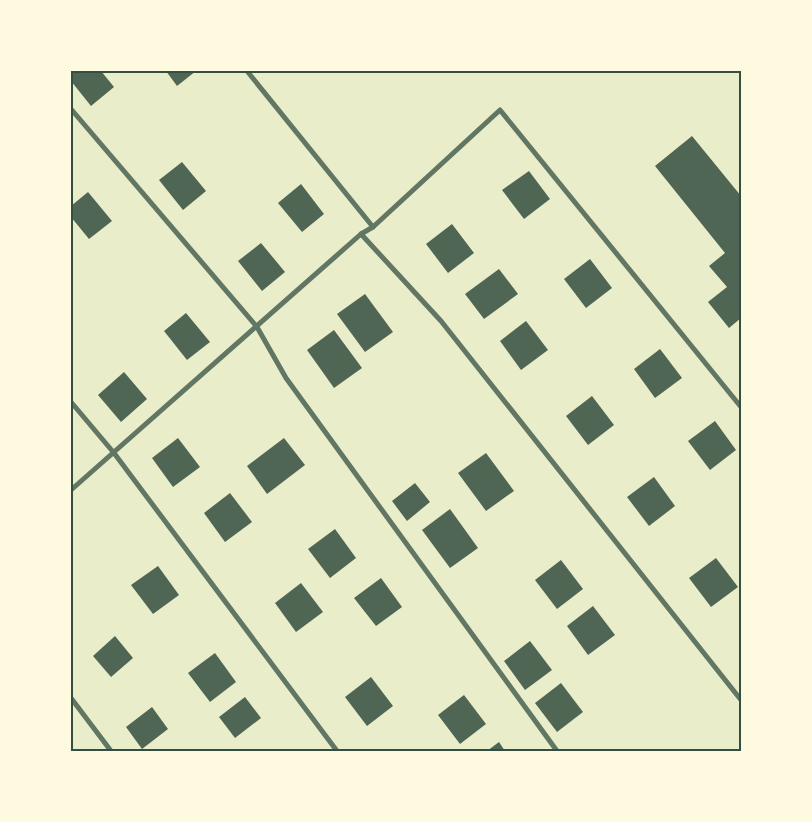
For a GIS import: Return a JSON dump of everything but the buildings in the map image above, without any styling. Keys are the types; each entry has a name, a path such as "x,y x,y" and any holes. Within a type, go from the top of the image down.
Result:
{"street":[{"path":"247,71 373,227"},
{"path":"71,109 257,326 286,378 557,751"},
{"path":"71,490 361,234 373,227 500,110 741,407"},
{"path":"361,234 441,321 741,700"},
{"path":"71,402 114,453 337,751"},
{"path":"71,698 111,751"}]}
